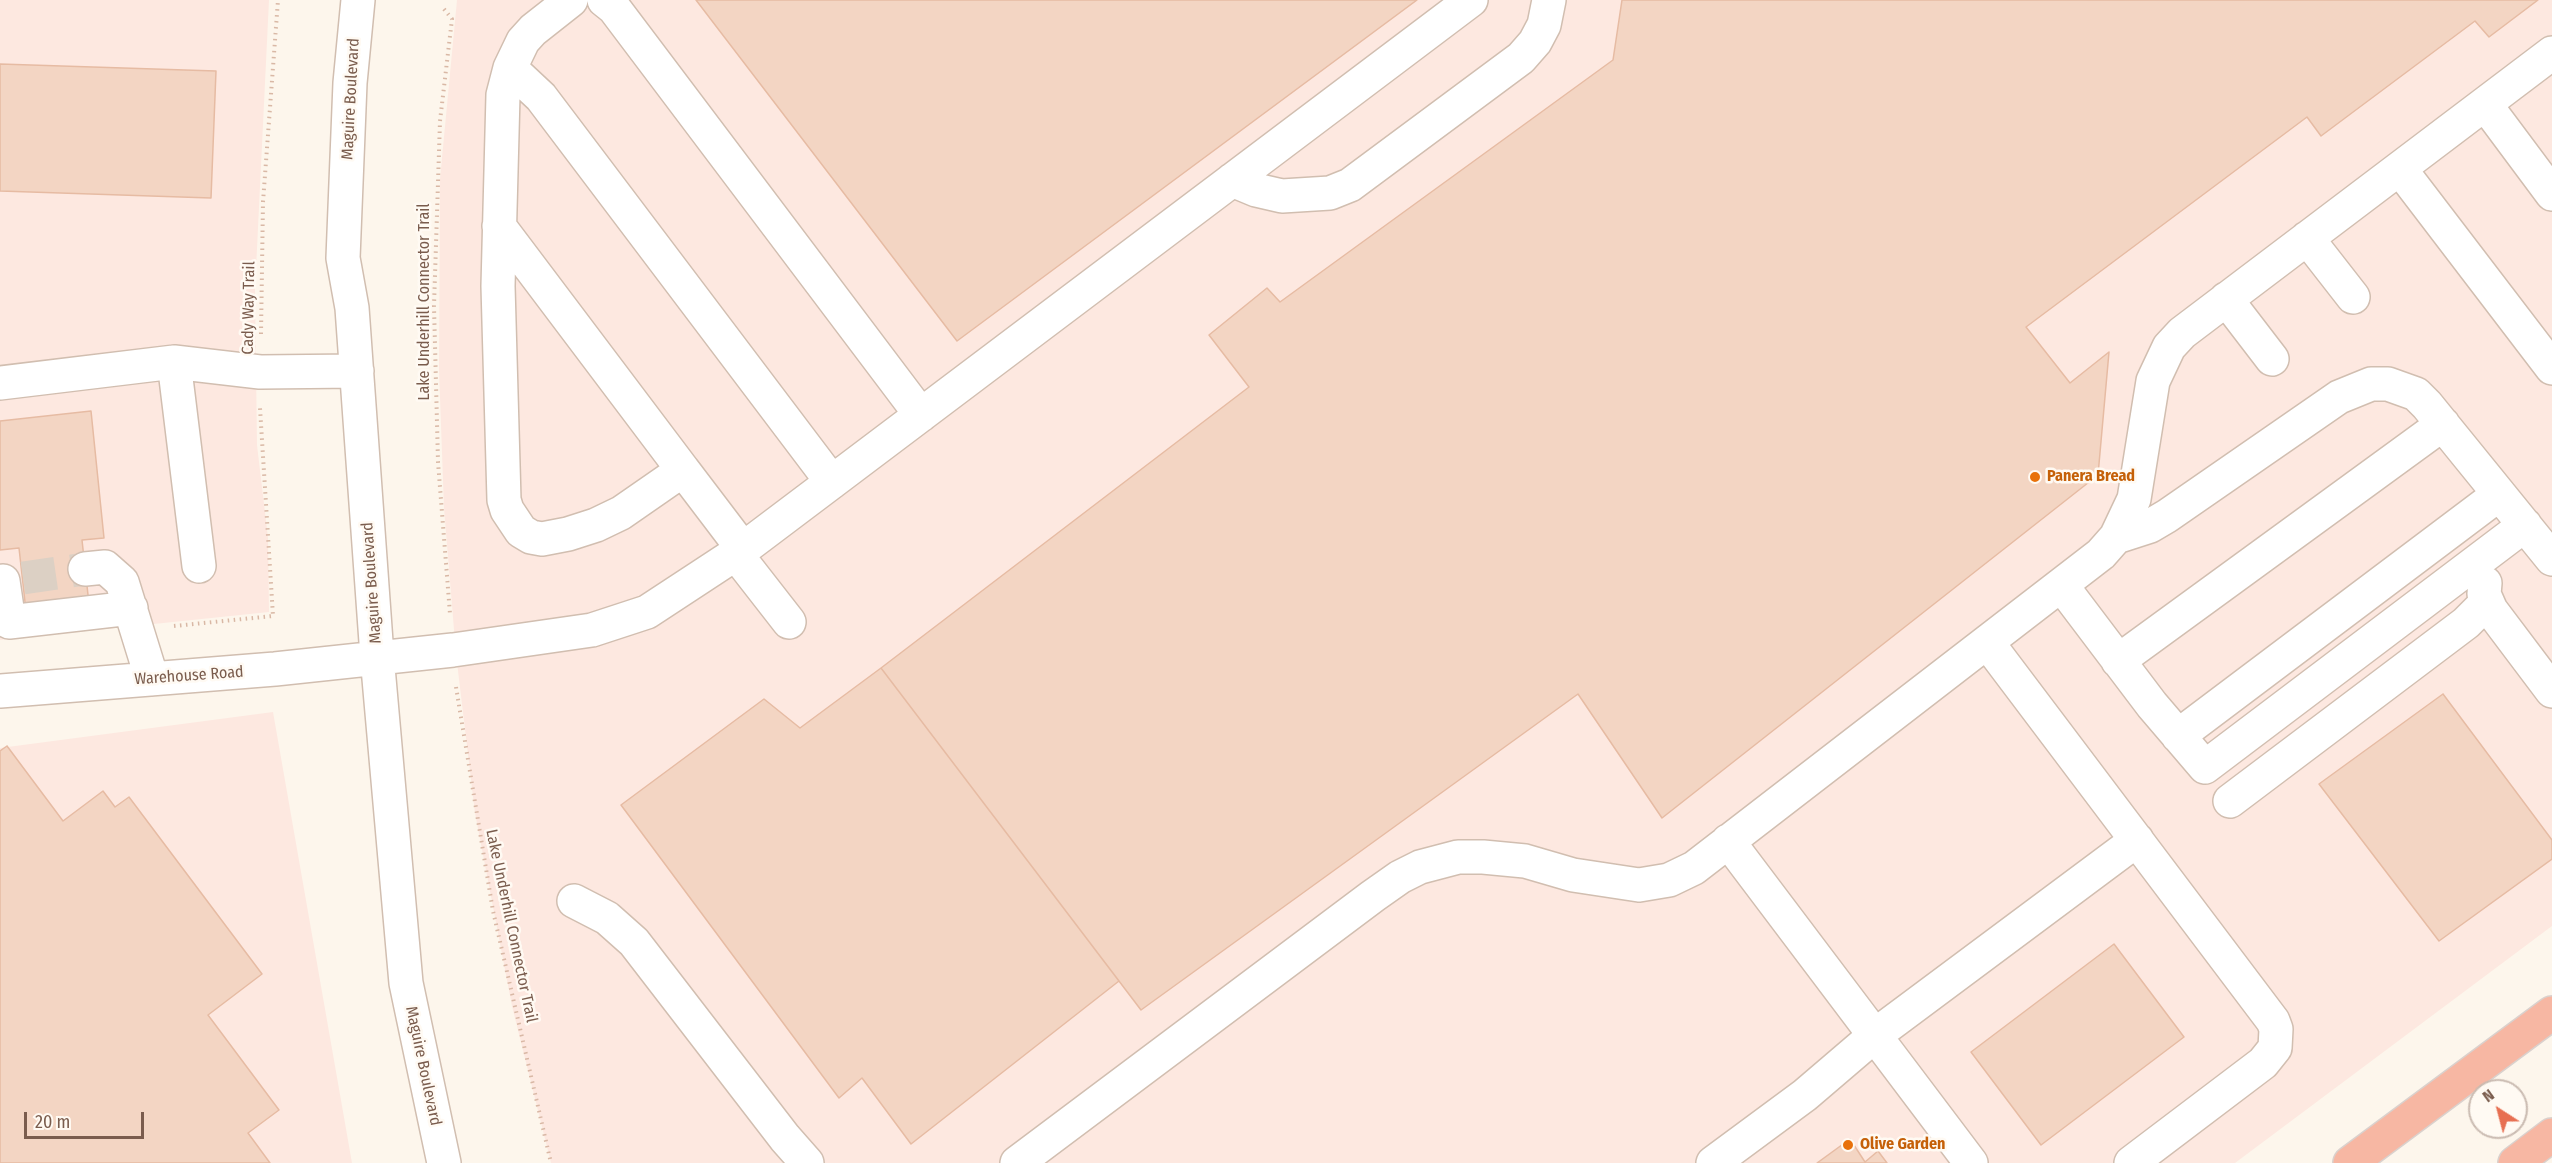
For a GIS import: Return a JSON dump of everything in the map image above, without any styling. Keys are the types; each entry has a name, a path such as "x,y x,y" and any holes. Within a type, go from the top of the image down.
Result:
{"highway":[{"path":"2361,1158 2552,1013"},
{"path":"2515,1163 2552,1135"}],"street":[{"name":"Maguire Boulevard","path":"358,0 350,83 343,258 352,308 377,656 406,983 444,1163"},
{"path":"571,0 533,30 519,47 510,68 501,108 498,326 504,500 513,520 531,537 542,539 596,525 632,507 683,470"},
{"path":"604,0 614,8 921,415"},
{"name":"Warehouse Road","path":"0,691 276,669 377,656 453,650 592,630 646,612 740,551 1471,0"},
{"path":"1232,180 1256,190 1282,196 1330,193 1350,185 1521,58 1535,42 1544,25 1549,0"},
{"path":"1017,1163 1373,896 1400,877 1420,867 1448,859 1483,857 1525,861 1573,875 1621,884 1655,884 1688,871 2084,569 2116,537 2134,499 2153,381 2159,364 2182,333 2552,53"},
{"path":"510,68 541,97 832,482"},
{"path":"2485,104 2552,194"},
{"path":"2400,169 2552,368"},
{"path":"499,226 683,470 789,622"},
{"path":"2307,238 2354,297"},
{"path":"2226,299 2272,359"},
{"path":"174,362 199,566"},
{"path":"0,383 174,362 260,372 357,371"},
{"path":"2116,537 2150,526 2167,516 2321,408 2355,389 2371,384 2403,387 2416,394 2529,525"},
{"path":"2118,661 2443,424"},
{"path":"2204,768 2486,593 2497,566 2529,525"},
{"path":"2204,768 2529,525"},
{"path":"85,569 105,567 122,582 152,679"},
{"path":"8,580 9,622 131,608"},
{"path":"2062,586 2118,661 2204,768"},
{"path":"2486,593 2552,691"},
{"path":"1987,642 2273,1021 2277,1038 2270,1057 2131,1163"},
{"path":"1713,1163 1805,1095 1874,1036 2137,840"},
{"path":"1728,841 1971,1163"},
{"path":"574,901 607,918 634,942 785,1138 807,1163"}],"path":[{"name":"Cady Way Trail","path":"273,616 260,414 260,372 263,202 278,0"},
{"name":"Lake Underhill Connector Trail","path":"444,9 452,19 440,122 434,306 438,462 448,598"},
{"name":"Lake Underhill Connector Trail","path":"456,692 493,911 551,1163"}],"shaded area":[{"path":"0,0 269,0 255,290 257,445 268,538 269,612 0,640"},
{"path":"457,0 2552,0 2552,926 2235,1163 551,1163 512,1006 475,813 456,654 444,508 439,370 440,179"},
{"path":"273,712 352,1163 0,1163 0,748"}],"building":[{"path":"696,0 1417,0 957,341"},
{"path":"1622,0 2538,0 2489,37 2475,21 2321,136 2307,117 2026,327 2070,383 2109,352 2098,475 1662,818 1578,694 1141,1010 881,668 1249,387 1209,335 1267,288 1280,302 1613,60"},
{"path":"0,64 216,71 211,198 0,191"},
{"path":"91,411 104,538 82,540 89,604 26,611 19,548 0,550 0,421"},
{"path":"881,668 1119,981 911,1144 862,1078 839,1098 621,805 764,699 800,728"},
{"path":"2443,694 2552,840 2552,859 2439,941 2319,784"},
{"path":"7,746 63,821 103,791 115,807 129,797 262,974 208,1015 279,1110 248,1133 270,1163 0,1163 0,751"},
{"path":"2114,944 2184,1037 2041,1145 1971,1052"},
{"name":"Olive Garden","path":"1850,1139 1865,1162 1878,1151 1887,1163 1817,1163"}],"tunnel":[{"path":"23,578 85,569"}],"place":[{"name":"Panera Bread","path":"2035,477"},
{"name":"Olive Garden","path":"1848,1145"}]}
